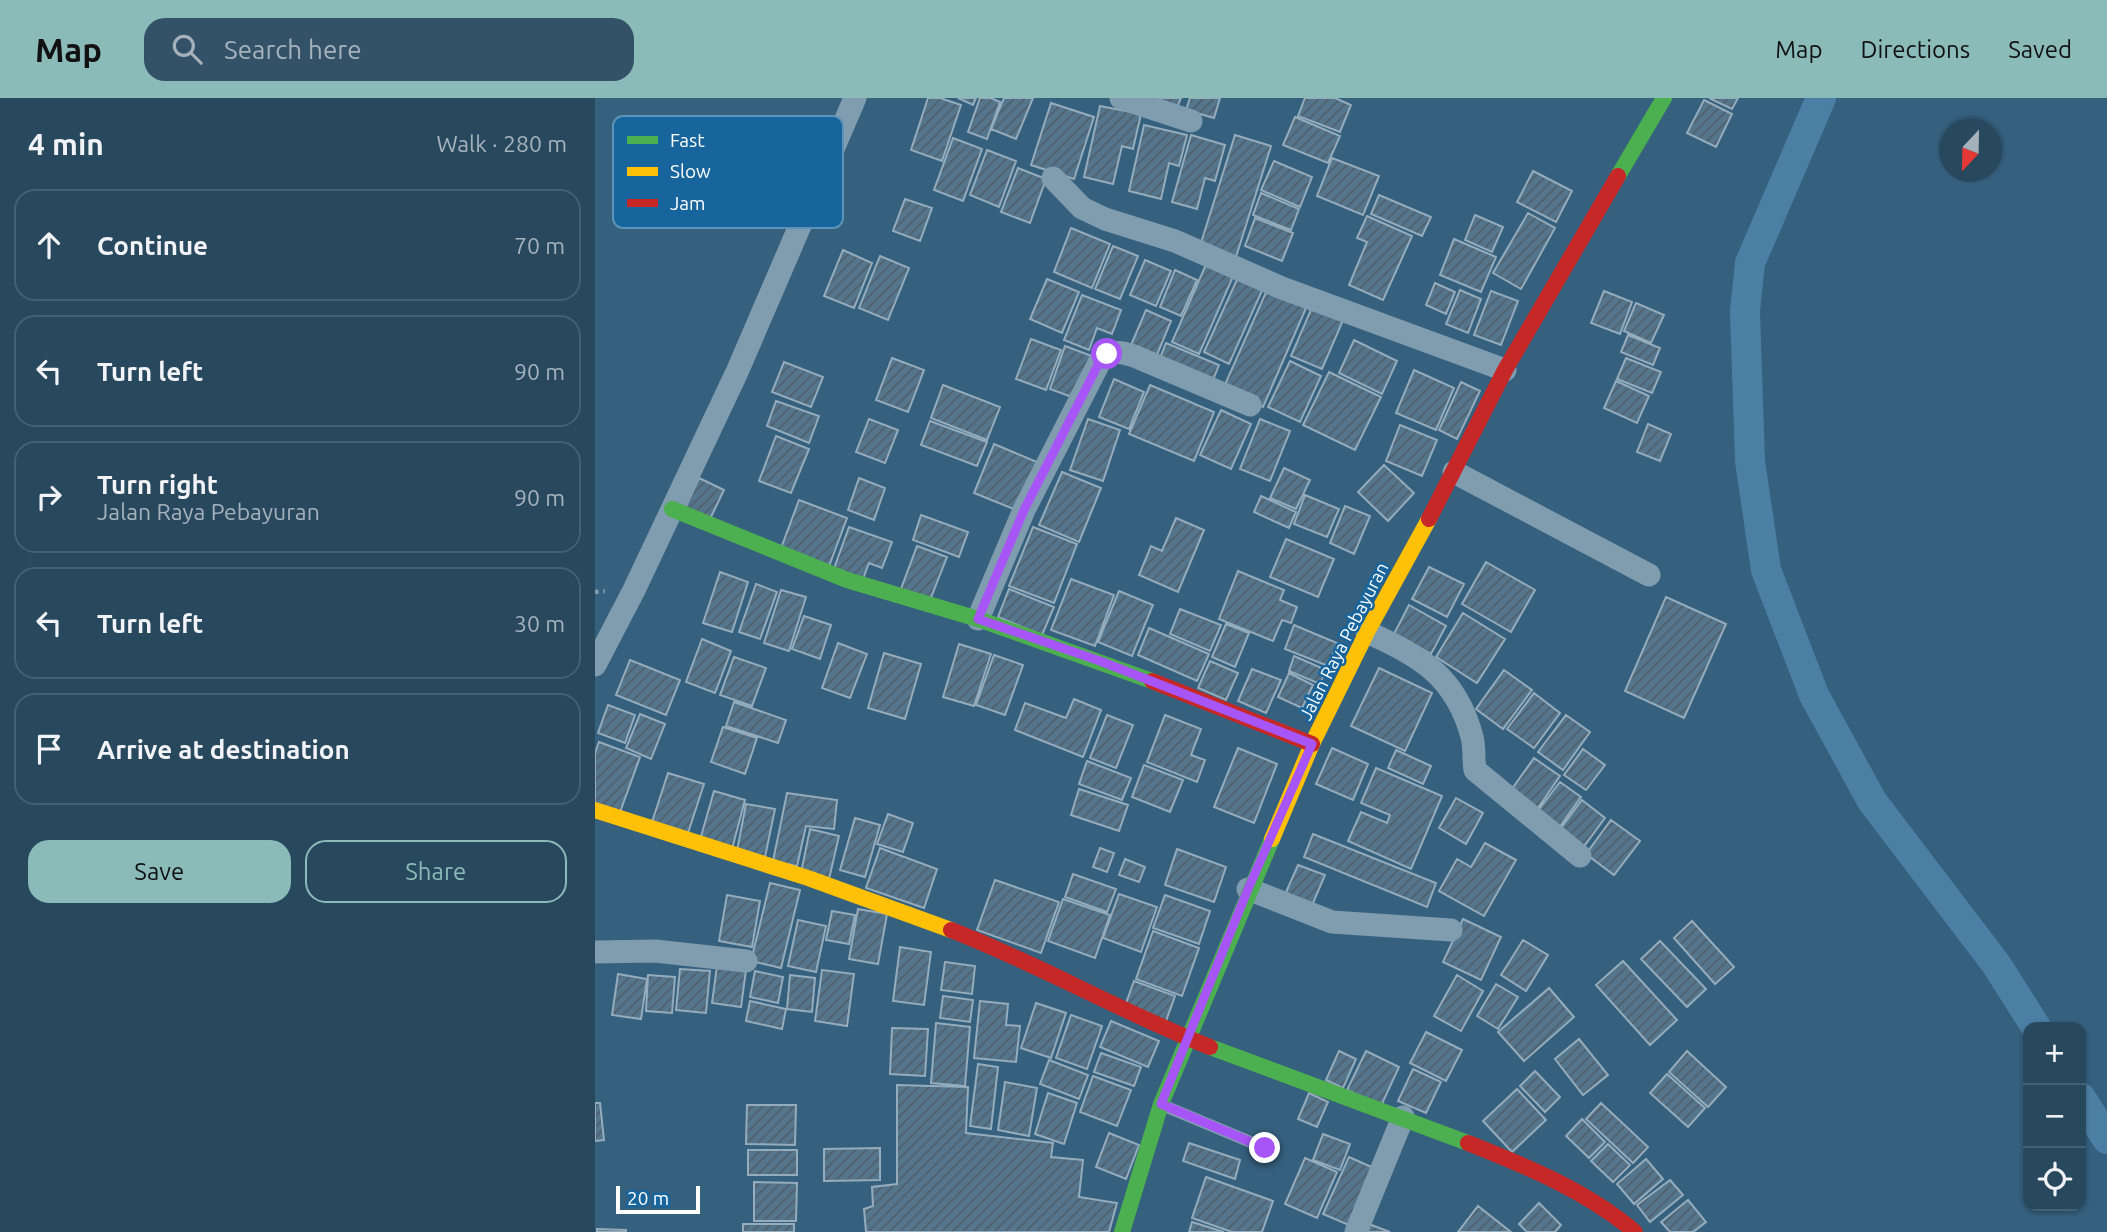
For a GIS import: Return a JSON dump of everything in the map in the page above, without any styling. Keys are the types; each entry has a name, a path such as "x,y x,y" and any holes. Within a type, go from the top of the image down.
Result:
{"street":[{"path":"843,126 855,98"},
{"path":"1121,98 1191,121"},
{"name":"Jalan Raya Pebayuran","path":"1122,1232 1161,1104 1248,889 1312,744 1367,632 1454,472 1505,370 1664,98"},
{"path":"1053,178 1082,208 1105,219 1175,242 1282,288 1505,370"},
{"path":"595,665 737,372 799,228"},
{"path":"978,619 1024,510 1100,361 1107,354 1123,352 1250,405"},
{"path":"1454,472 1649,575"},
{"path":"672,509 847,580 978,619 1113,666 1312,744"},
{"path":"1367,632 1415,656 1437,673 1458,703 1473,738 1475,770 1580,856"},
{"path":"595,810 773,866 885,905 1018,958 1115,1007 1187,1038 1272,1072 1486,1149 1585,1197 1635,1232"},
{"path":"1248,889 1332,922 1451,930"},
{"path":"595,952 655,951 746,961"},
{"path":"1356,1232 1403,1117"}],"lane":[{"path":"1161,1104 1265,1148"}],"building":[{"path":"928,98 940,98 961,105 942,161 911,150"},
{"path":"958,98 976,98 973,105"},
{"path":"980,98 991,98 1000,102 987,139 968,132"},
{"path":"1004,98 1033,98 1016,139 991,129"},
{"path":"1154,98 1181,98 1177,107"},
{"path":"1190,98 1220,98 1214,118 1186,110"},
{"path":"1305,98 1335,98 1351,105 1340,132 1298,116"},
{"path":"1709,98 1738,98 1732,109"},
{"path":"1704,100 1732,114 1716,147 1687,133"},
{"path":"1051,103 1094,117 1074,179 1031,165"},
{"path":"1100,106 1141,114 1133,149 1122,146 1113,184 1084,177"},
{"path":"1295,117 1340,136 1328,163 1283,145"},
{"path":"1144,125 1187,135 1179,166 1169,163 1161,199 1129,191"},
{"path":"1191,135 1225,145 1215,181 1205,178 1197,209 1172,202"},
{"path":"1235,135 1271,146 1235,260 1199,249"},
{"path":"953,138 982,149 963,201 934,190"},
{"path":"987,150 1016,161 999,207 970,195"},
{"path":"1332,158 1379,176 1363,215 1317,196"},
{"path":"1274,161 1312,177 1300,207 1261,190"},
{"path":"1018,168 1046,179 1030,223 1001,212"},
{"path":"1533,171 1572,191 1556,222 1517,202"},
{"path":"1261,193 1299,209 1291,230 1253,215"},
{"path":"1379,195 1431,217 1422,236 1371,214"},
{"path":"905,199 932,208 920,241 893,231"},
{"path":"1528,213 1555,228 1521,289 1493,273"},
{"path":"1475,215 1503,227 1492,252 1465,240"},
{"path":"1367,216 1412,236 1383,300 1349,285 1367,242 1357,238"},
{"path":"1255,218 1293,233 1282,261 1245,246"},
{"path":"1071,228 1110,244 1092,288 1054,272"},
{"path":"1454,239 1496,257 1481,292 1440,275"},
{"path":"1113,246 1138,256 1120,299 1095,289"},
{"path":"843,250 872,263 854,308 824,296"},
{"path":"880,256 909,268 888,320 859,308"},
{"path":"1145,260 1171,271 1156,306 1130,295"},
{"path":"1208,260 1235,272 1199,354 1172,342"},
{"path":"1175,270 1197,280 1181,316 1160,307"},
{"path":"1240,273 1265,284 1229,364 1204,352"},
{"path":"1047,279 1079,292 1062,333 1030,319"},
{"path":"1435,283 1455,292 1446,314 1426,305"},
{"path":"1267,290 1306,308 1263,407 1223,389"},
{"path":"1460,290 1481,299 1468,333 1446,324"},
{"path":"1491,291 1518,301 1501,345 1474,335"},
{"path":"1604,291 1632,302 1620,334 1591,323"},
{"path":"1082,295 1121,310 1112,334 1097,328 1089,350 1064,340"},
{"path":"1636,303 1664,315 1651,343 1624,331"},
{"path":"1313,305 1344,318 1322,369 1291,356"},
{"path":"1146,310 1171,321 1154,362 1128,352"},
{"path":"1628,335 1660,348 1653,365 1621,352"},
{"path":"1031,339 1061,350 1046,390 1016,379"},
{"path":"1354,340 1397,361 1382,394 1339,373"},
{"path":"1166,343 1219,365 1211,385 1158,363"},
{"path":"1065,346 1092,356 1077,399 1050,389"},
{"path":"892,358 924,370 908,412 876,400"},
{"path":"1626,358 1661,372 1652,393 1617,379"},
{"path":"1290,361 1321,376 1300,422 1268,407"},
{"path":"784,362 823,377 811,407 772,392"},
{"path":"1414,370 1454,388 1436,430 1396,413"},
{"path":"1329,372 1381,397 1355,450 1303,425"},
{"path":"1114,379 1144,392 1129,429 1099,417"},
{"path":"1616,381 1649,396 1637,423 1604,408"},
{"path":"1461,382 1480,391 1457,439 1439,430"},
{"path":"943,385 1000,407 987,440 931,418"},
{"path":"1150,385 1214,412 1194,461 1129,434"},
{"path":"776,401 819,416 809,443 767,426"},
{"path":"1221,410 1251,424 1231,469 1200,455"},
{"path":"869,419 898,430 885,463 856,452"},
{"path":"1088,419 1120,430 1103,481 1070,470"},
{"path":"1260,419 1290,431 1270,481 1240,469"},
{"path":"930,421 987,442 977,466 921,445"},
{"path":"1648,424 1671,434 1660,461 1637,452"},
{"path":"1400,425 1437,440 1422,476 1386,461"},
{"path":"776,436 809,449 791,493 759,481"},
{"path":"994,444 1037,462 1016,510 974,493"},
{"path":"1384,465 1414,493 1388,521 1358,492"},
{"path":"1284,468 1310,480 1296,509 1270,498"},
{"path":"1062,472 1101,488 1079,542 1039,525"},
{"path":"699,478 724,490 710,519 685,508"},
{"path":"859,478 885,488 874,520 848,510"},
{"path":"1305,495 1339,509 1327,537 1294,524"},
{"path":"1261,496 1296,512 1289,528 1254,512"},
{"path":"799,500 847,518 828,569 780,551"},
{"path":"1345,506 1370,516 1354,554 1330,543"},
{"path":"921,515 968,532 959,557 913,540"},
{"path":"1176,518 1204,530 1178,592 1139,575 1151,546 1162,551"},
{"path":"849,527 892,542 882,568 869,563 861,584 832,574"},
{"path":"1033,527 1077,544 1054,603 1009,586"},
{"path":"1286,539 1334,559 1318,597 1270,577"},
{"path":"917,546 947,557 930,600 901,589"},
{"path":"1486,562 1535,590 1511,632 1462,604"},
{"path":"1429,567 1464,584 1447,617 1412,599"},
{"path":"1238,571 1284,590 1280,600 1297,607 1291,623 1282,620 1273,641 1219,619"},
{"path":"720,572 748,582 732,632 703,623"},
{"path":"1071,579 1114,595 1095,646 1051,630"},
{"path":"756,584 777,592 760,639 739,632"},
{"path":"1009,589 1054,607 1042,635 998,617"},
{"path":"781,590 806,597 789,651 764,643"},
{"path":"1119,591 1153,605 1132,656 1098,642"},
{"path":"1666,597 1726,624 1684,718 1625,691"},
{"path":"1409,605 1446,626 1431,654 1394,634"},
{"path":"1180,609 1221,625 1210,651 1170,634"},
{"path":"1463,613 1505,639 1477,683 1436,657"},
{"path":"804,616 831,625 820,659 792,649"},
{"path":"1226,624 1249,633 1235,667 1212,657"},
{"path":"1294,625 1337,643 1328,666 1285,649"},
{"path":"1149,628 1209,654 1197,681 1138,655"},
{"path":"702,639 731,651 715,693 686,682"},
{"path":"838,643 867,654 850,698 822,688"},
{"path":"959,644 991,654 974,706 943,697"},
{"path":"884,653 921,664 905,719 868,708"},
{"path":"994,655 1023,665 1005,715 976,705"},
{"path":"1294,656 1326,670 1320,684 1289,671"},
{"path":"734,657 766,668 752,706 720,695"},
{"path":"630,660 680,680 666,715 616,695"},
{"path":"1210,661 1238,673 1226,700 1198,688"},
{"path":"1379,668 1432,693 1405,751 1351,726"},
{"path":"1252,669 1281,680 1266,713 1238,701"},
{"path":"1504,670 1532,690 1503,729 1476,709"},
{"path":"1289,673 1313,685 1302,708 1278,697"},
{"path":"1534,693 1560,713 1534,748 1507,729"},
{"path":"1074,699 1101,710 1083,757 1015,730 1025,703 1066,718"},
{"path":"734,702 786,720 778,743 726,726"},
{"path":"608,705 635,715 625,743 598,733"},
{"path":"640,714 665,724 651,759 626,748"},
{"path":"1107,715 1133,725 1116,768 1090,758"},
{"path":"1165,715 1201,729 1191,755 1205,760 1197,782 1147,762"},
{"path":"1566,715 1590,732 1563,770 1538,752"},
{"path":"723,727 757,738 745,774 711,762"},
{"path":"599,742 640,757 619,815 595,807 595,753"},
{"path":"1238,748 1277,764 1254,823 1214,807"},
{"path":"1332,748 1368,764 1353,800 1316,784"},
{"path":"1583,749 1605,765 1586,790 1564,775"},
{"path":"1396,750 1431,766 1423,784 1388,768"},
{"path":"1534,758 1560,776 1535,812 1509,793"},
{"path":"1087,761 1131,778 1122,800 1079,784"},
{"path":"1144,765 1183,780 1170,812 1132,797"},
{"path":"1376,768 1442,796 1411,869 1348,841 1361,812 1387,823 1390,815 1361,803"},
{"path":"668,773 704,784 688,833 652,822"},
{"path":"1560,782 1581,797 1558,829 1536,813"},
{"path":"1079,789 1128,805 1119,831 1071,815"},
{"path":"714,791 745,800 732,849 700,840"},
{"path":"787,793 837,800 834,829 806,826 797,866 773,861"},
{"path":"1456,798 1483,813 1466,844 1439,828"},
{"path":"1582,800 1605,818 1582,849 1558,832"},
{"path":"746,804 775,809 765,857 737,851"},
{"path":"888,814 913,823 903,852 877,844"},
{"path":"855,818 880,825 865,877 840,870"},
{"path":"1611,820 1640,841 1614,875 1586,854"},
{"path":"810,829 839,836 829,879 801,873"},
{"path":"1313,834 1436,883 1427,907 1304,857"},
{"path":"1485,843 1516,860 1484,916 1439,891 1457,859 1471,867"},
{"path":"880,848 937,869 924,908 866,888"},
{"path":"1100,848 1114,853 1107,872 1093,867"},
{"path":"1177,849 1226,867 1214,902 1165,885"},
{"path":"1125,859 1145,867 1139,882 1119,875"},
{"path":"1298,865 1325,875 1310,910 1283,899"},
{"path":"1073,874 1116,889 1107,912 1065,897"},
{"path":"995,880 1059,902 1041,953 977,930"},
{"path":"770,883 800,890 781,968 751,961"},
{"path":"1119,894 1157,907 1141,952 1103,938"},
{"path":"727,895 760,901 752,947 719,941"},
{"path":"1165,895 1210,911 1199,944 1153,928"},
{"path":"1063,899 1110,915 1095,958 1048,941"},
{"path":"858,909 887,914 878,964 849,959"},
{"path":"832,911 855,915 849,944 826,940"},
{"path":"1463,919 1501,937 1481,980 1443,962"},
{"path":"798,920 826,926 816,972 788,966"},
{"path":"1692,921 1734,967 1715,984 1674,938"},
{"path":"1153,931 1199,948 1182,996 1136,979"},
{"path":"1523,940 1548,955 1526,991 1501,975"},
{"path":"1660,941 1706,989 1687,1007 1641,959"},
{"path":"900,947 931,952 924,1005 893,1001"},
{"path":"1623,961 1677,1020 1650,1045 1596,985"},
{"path":"945,962 975,966 972,994 941,990"},
{"path":"717,966 746,970 741,1007 712,1003"},
{"path":"680,969 710,971 706,1013 676,1010"},
{"path":"822,970 854,974 847,1026 815,1021"},
{"path":"755,971 783,977 778,1003 750,997"},
{"path":"618,974 647,979 641,1019 612,1015"},
{"path":"648,975 675,977 672,1013 646,1011"},
{"path":"790,975 815,978 812,1012 787,1009"},
{"path":"1457,975 1483,991 1461,1031 1434,1016"},
{"path":"1134,981 1175,996 1166,1021 1125,1006"},
{"path":"1496,984 1518,997 1498,1029 1477,1016"},
{"path":"1549,988 1574,1017 1524,1061 1498,1032"},
{"path":"943,996 973,1000 970,1022 940,1018"},
{"path":"750,1001 786,1009 782,1029 746,1021"},
{"path":"980,1001 1008,1004 1006,1025 1020,1026 1016,1062 974,1058"},
{"path":"1036,1003 1066,1013 1051,1058 1021,1048"},
{"path":"1071,1015 1102,1026 1087,1069 1056,1058"},
{"path":"1111,1021 1159,1041 1148,1067 1100,1047"},
{"path":"936,1023 970,1027 965,1086 931,1083"},
{"path":"892,1028 928,1029 925,1076 890,1074"},
{"path":"1426,1032 1462,1050 1446,1081 1410,1063"},
{"path":"1579,1039 1608,1075 1583,1095 1555,1059"},
{"path":"1339,1051 1356,1059 1343,1088 1326,1080"},
{"path":"1366,1051 1399,1067 1381,1106 1347,1090"},
{"path":"1687,1051 1726,1087 1708,1107 1669,1072"},
{"path":"1101,1053 1141,1067 1134,1086 1094,1072"},
{"path":"1049,1060 1088,1075 1079,1099 1040,1084"},
{"path":"978,1064 998,1067 991,1129 970,1126"},
{"path":"1413,1069 1441,1082 1426,1113 1398,1101"},
{"path":"1535,1071 1560,1097 1545,1112 1520,1086"},
{"path":"1667,1074 1705,1108 1688,1127 1650,1093"},
{"path":"1093,1076 1131,1090 1117,1126 1080,1112"},
{"path":"1005,1082 1037,1088 1029,1136 998,1130"},
{"path":"897,1085 968,1087 966,1133 1053,1143 1051,1157 1083,1160 1079,1197 1117,1203 1109,1232 866,1232 864,1209 873,1206 872,1187 897,1184"},
{"path":"1517,1089 1546,1120 1512,1152 1483,1121"},
{"path":"1048,1093 1077,1103 1064,1144 1035,1134"},
{"path":"1309,1093 1328,1102 1317,1127 1298,1119"},
{"path":"595,1103 600,1103 604,1140 595,1141"},
{"path":"1601,1103 1648,1147 1633,1163 1586,1119"},
{"path":"747,1105 796,1105 795,1145 746,1144"},
{"path":"1582,1119 1605,1142 1589,1158 1566,1136"},
{"path":"1109,1133 1139,1145 1126,1179 1096,1167"},
{"path":"1323,1134 1350,1144 1340,1170 1313,1160"},
{"path":"1189,1143 1240,1160 1235,1179 1183,1161"},
{"path":"1608,1144 1630,1165 1613,1182 1591,1161"},
{"path":"880,1148 880,1180 824,1181 824,1149"},
{"path":"748,1150 797,1150 797,1175 748,1175"},
{"path":"1349,1157 1376,1169 1351,1226 1323,1214"},
{"path":"1305,1158 1337,1172 1317,1218 1285,1204"},
{"path":"1646,1159 1663,1179 1634,1204 1617,1184"},
{"path":"1206,1177 1273,1201 1262,1232 1232,1232 1192,1218"},
{"path":"1670,1180 1683,1195 1650,1222 1637,1205"},
{"path":"754,1182 797,1183 796,1221 754,1221"},
{"path":"1688,1200 1706,1222 1693,1232 1670,1232 1661,1222"},
{"path":"1539,1203 1561,1225 1555,1232 1527,1232 1519,1224"},
{"path":"1478,1206 1511,1232 1458,1232"},
{"path":"1192,1222 1224,1232 1189,1232"},
{"path":"1366,1223 1390,1232 1363,1232"},
{"path":"743,1224 794,1224 794,1232 743,1232"},
{"path":"597,1229 626,1230 626,1232 597,1232"}],"waterway":[{"path":"1821,98 1750,263 1745,311 1750,461 1766,570 1814,695 1872,801 1996,964 2033,1022"},
{"path":"2086,1106 2107,1139"}],"traffic: fast":[{"path":"1618,176 1664,98"},
{"path":"672,509 847,580 978,619 1152,681"},
{"path":"1122,1232 1161,1104 1272,839"},
{"path":"1210,1047 1468,1143"}],"traffic: slow":[{"path":"1272,839 1312,744 1367,632 1429,519"},
{"path":"595,810 808,878 951,930"}],"traffic: jam":[{"path":"1429,519 1505,370 1618,176"},
{"path":"1152,681 1312,744"},
{"path":"951,930 1210,1047"},
{"path":"1468,1143 1534,1170 1576,1192 1635,1232"}],"route":[{"path":"1107,354 1100,361 1024,510 978,619 1100,661 1312,744 1248,889 1161,1104 1265,1148"}]}
